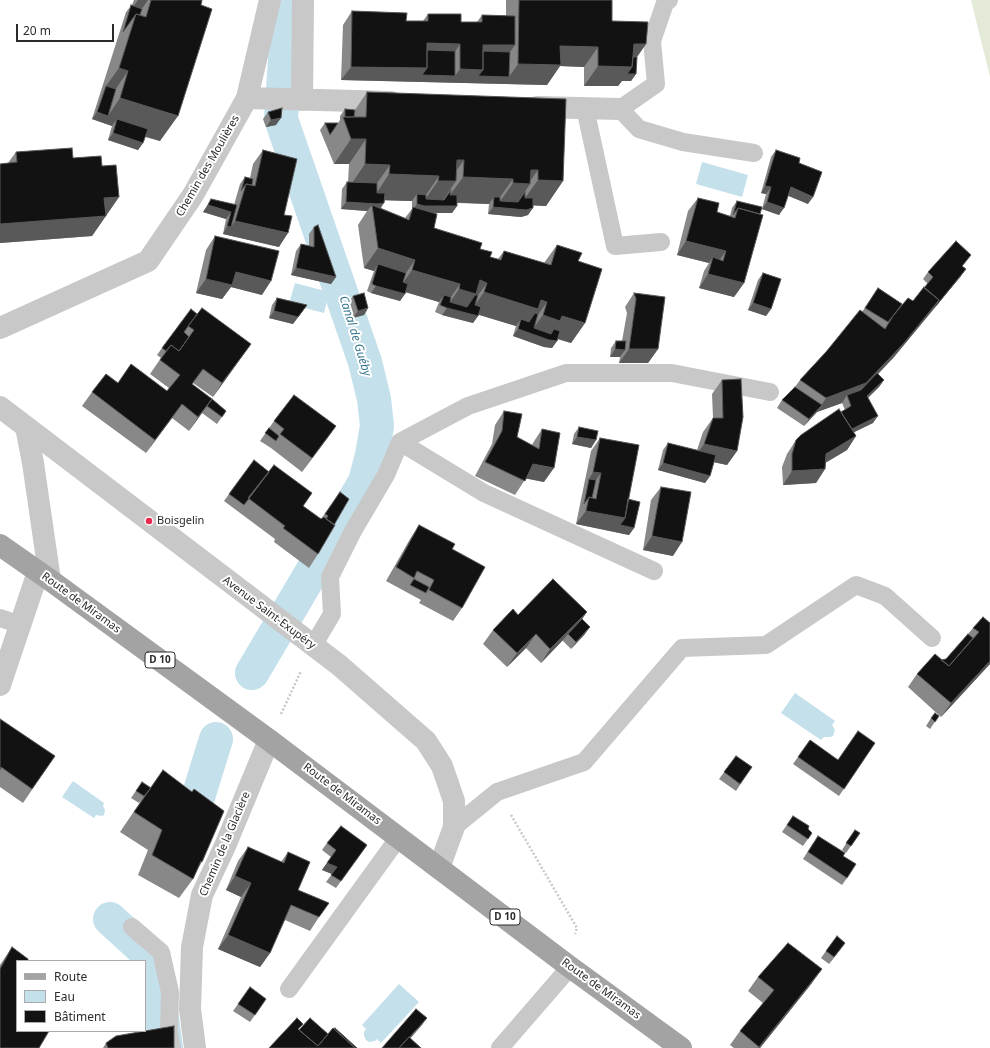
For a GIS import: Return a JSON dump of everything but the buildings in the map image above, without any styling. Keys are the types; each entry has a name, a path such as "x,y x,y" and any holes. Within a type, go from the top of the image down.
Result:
{"main road":[{"name":"Route de Miramas","path":"0,545 269,740 400,837 570,967 681,1048"}],"street":[{"name":"Chemin des Moulières","path":"0,328 148,261 193,195 247,98 270,0"},
{"path":"302,100 303,0"},
{"path":"247,98 412,103"},
{"path":"514,106 620,109"},
{"name":"Avenue Saint-Exupéry","path":"0,407 339,665 426,741 442,766 454,801 454,827 439,868"},
{"path":"0,685 21,625 44,576 33,463 26,426"},
{"name":"Chemin de la Glacière","path":"195,1048 190,1009 192,947 202,895 225,846 269,740"}],"lane":[{"path":"669,0 665,4 652,41 656,84 620,109 639,129 683,142 754,153"},
{"path":"585,108 615,246 661,242"},
{"path":"313,646 332,614 330,577 353,531 386,474 400,442 468,406 566,374 672,373 770,392"},
{"path":"400,442 484,493 654,571"},
{"path":"454,827 497,792 584,762 682,648 766,644 856,585 885,596 932,638"},
{"path":"0,618 21,625"},
{"path":"289,989 400,837"},
{"path":"132,927 161,952 170,992 169,1032 172,1048"},
{"path":"500,1048 570,967"}],"path":[{"path":"269,740 313,646"},
{"path":"497,792 576,928 570,967"}],"green space":[{"path":"971,0 990,0 990,77"}],"water":[{"path":"702,162 748,175 742,197 696,184"},
{"path":"295,283 329,292 324,313 289,304"},
{"path":"795,693 835,721 832,725 835,730 833,736 824,737 821,740 781,713"},
{"path":"73,781 104,803 104,815 96,815 94,818 62,797"},
{"path":"399,984 419,1002 381,1043 377,1039 369,1042 364,1036 366,1029 362,1025"}],"waterway":[{"name":"Canal de Guéby","path":"252,673 365,482 377,426 374,399 365,362 281,119 289,0"},
{"name":"Canal de Guéby","path":"195,807 216,739"},
{"name":"Canal de Guéby","path":"110,919 154,959 166,1048"}],"place":[{"name":"Boisgelin","path":"149,521"}]}
